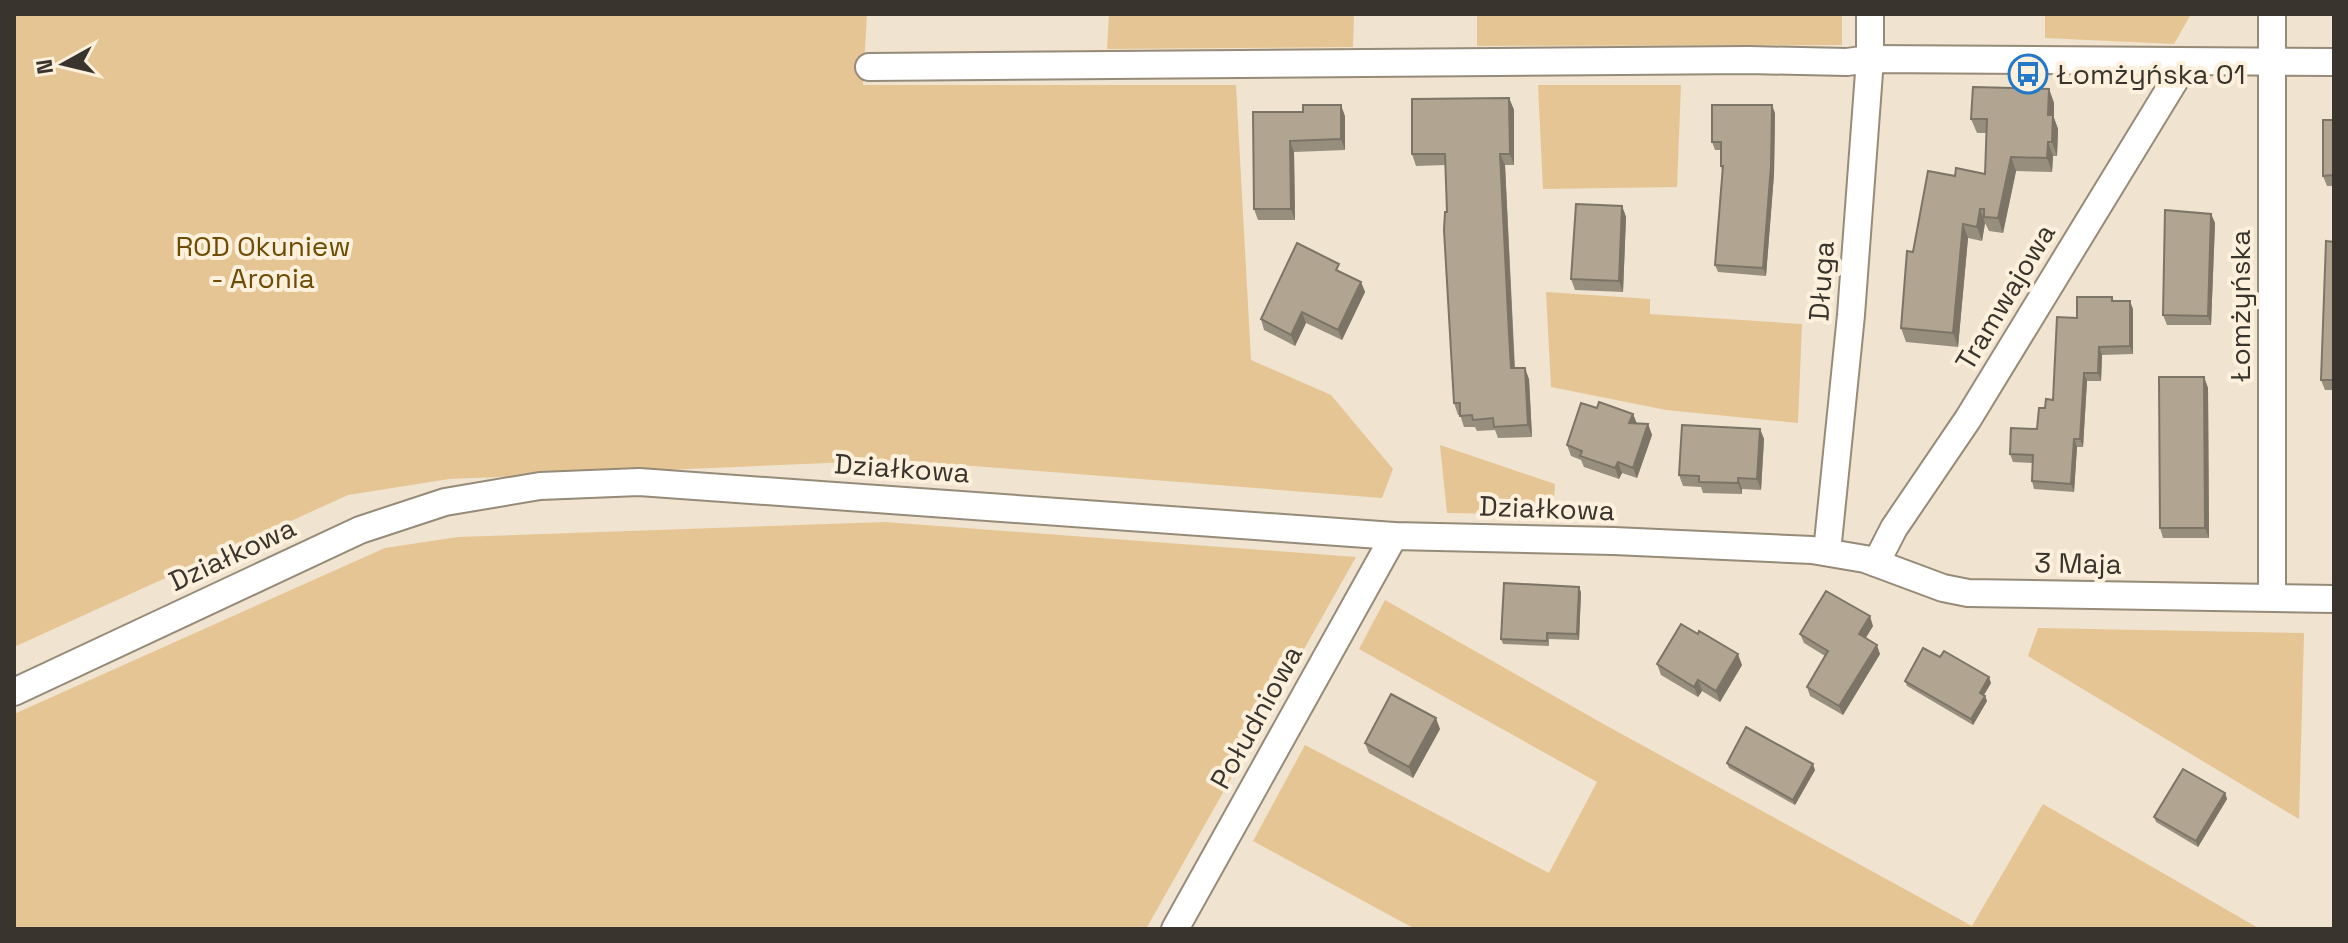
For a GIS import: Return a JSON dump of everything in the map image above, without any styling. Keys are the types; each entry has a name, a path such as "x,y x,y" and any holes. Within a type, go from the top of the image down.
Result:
{"street":[{"name":"Długa","path":"1827,552 1851,315 1870,59 1870,14"},
{"name":"Łomżyńska","path":"2272,14 2272,597"},
{"path":"869,67 1734,60 1847,62 1870,59 2334,62"},
{"name":"Tramwajowa","path":"1876,563 1894,528 1968,419 2186,62"},
{"name":"Działkowa","path":"14,692 360,530 445,502 540,486 639,482 1394,536 1614,541 1827,552"},
{"name":"Południowa","path":"1175,929 1394,536"},
{"name":"3 Maja","path":"1827,552 1876,563 1943,588 1968,593 2334,599"}],"green space":[{"name":"ROD Okuniew - Aronia","path":"14,14 867,14 863,85 1236,85 1251,360 1331,395 1393,469 1382,498 898,460 449,479 348,495 14,647"},
{"path":"1109,14 1354,14 1353,47 1107,49"},
{"path":"1477,14 1842,14 1842,45 1477,46"},
{"path":"2045,14 2191,14 2174,44 2045,38"},
{"path":"1538,85 1681,85 1677,187 1543,189"},
{"path":"1546,292 1650,299 1650,314 1802,324 1798,423 1666,410 1551,387"},
{"path":"1440,445 1555,484 1553,515 1447,513"},
{"path":"885,522 1356,557 1146,929 14,929 14,714 385,548 458,537"},
{"path":"1385,600 1972,926 2043,804 2260,929 1415,929 1253,841 1305,745 1549,873 1597,782 1359,649"},
{"path":"2038,628 2304,633 2299,819 2028,656"}],"building":[{"path":"1973,87 2049,89 2048,115 2053,115 2052,142 2048,142 2047,158 2011,157 1998,218 1984,217 1984,209 1980,209 1977,227 1963,224 1953,333 1901,328 1907,251 1913,252 1928,171 1955,176 1956,168 1985,174 1987,119 1971,119"},
{"path":"1509,98 1510,154 1500,154 1509,334 1511,368 1525,368 1528,425 1494,427 1493,418 1473,420 1472,415 1460,416 1460,403 1454,403 1444,230 1447,212 1445,154 1412,154 1412,99"},
{"path":"1303,105 1341,105 1341,139 1290,141 1291,209 1254,209 1253,112 1303,112"},
{"path":"1712,105 1772,105 1763,268 1715,265 1723,166 1721,142 1712,142"},
{"path":"2323,120 2334,120 2334,175 2323,176"},
{"path":"1576,204 1622,206 1619,281 1571,279"},
{"path":"2165,210 2211,214 2208,316 2163,315"},
{"path":"2326,241 2334,242 2334,380 2321,380"},
{"path":"1297,243 1339,264 1336,270 1361,282 1338,330 1302,312 1291,335 1261,319"},
{"path":"2077,297 2112,297 2112,301 2130,301 2130,346 2099,347 2098,373 2084,373 2080,439 2074,439 2071,484 2032,481 2033,455 2010,454 2011,428 2037,429 2039,408 2045,408 2046,399 2053,400 2057,317 2077,318"},
{"path":"2159,377 2204,377 2205,528 2160,528"},
{"path":"1599,402 1633,414 1629,423 1648,424 1633,468 1618,462 1615,468 1580,456 1582,451 1567,445 1581,403 1597,408"},
{"path":"1682,425 1760,429 1757,479 1738,478 1738,483 1699,482 1699,476 1679,475"},
{"path":"1504,583 1579,587 1577,634 1547,633 1547,641 1501,639"},
{"path":"1826,591 1870,616 1859,634 1877,645 1839,706 1807,687 1828,651 1800,634"},
{"path":"1681,624 1738,654 1716,691 1698,680 1694,687 1657,664"},
{"path":"1923,648 1940,657 1944,651 1989,677 1980,693 1985,696 1971,719 1905,681"},
{"path":"1391,694 1436,718 1409,767 1365,743"},
{"path":"1746,727 1813,764 1793,800 1727,763"},
{"path":"2183,769 2225,793 2196,841 2154,817"}],"place":[{"name":"Łomżyńska 01","path":"2028,74"}]}
